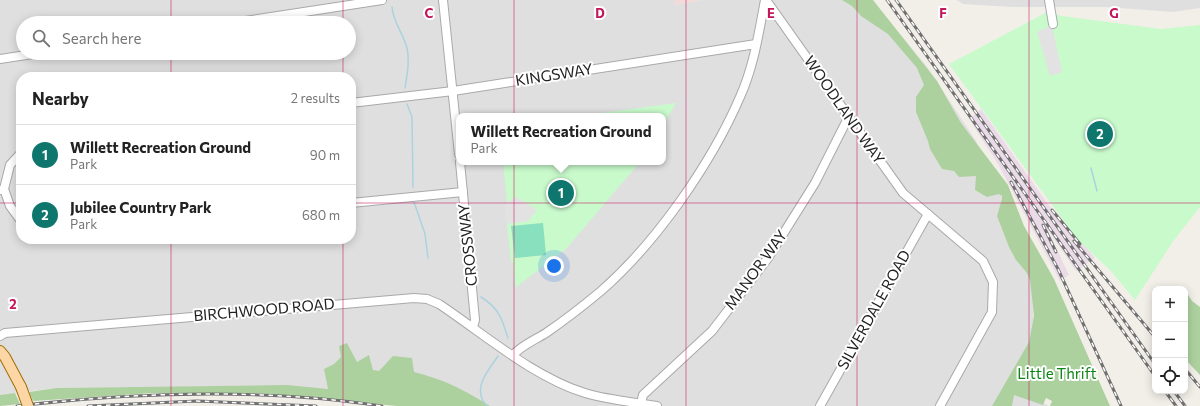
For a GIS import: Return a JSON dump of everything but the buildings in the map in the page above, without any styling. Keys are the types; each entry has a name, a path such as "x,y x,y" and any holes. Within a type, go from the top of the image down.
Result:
{"main road":[{"path":"0,351 6,357 21,387 28,406"}],"street":[{"path":"278,16 382,0"},
{"path":"443,0 456,122"},
{"path":"513,355 582,307 611,282 654,234 700,171 722,134 740,96 756,44 766,0"},
{"name":"WOODLAND WAY","path":"766,0 848,118 903,193 983,261 993,282 992,312 940,406"},
{"path":"1049,0 1053,24"},
{"name":"KINGSWAY","path":"356,102 453,90 756,44"},
{"path":"0,59 16,57"},
{"name":"MANOR WAY","path":"641,403 643,395 712,331 768,258 815,183 848,118"},
{"path":"16,158 10,165 2,190 16,214"},
{"name":"CROSSWAY","path":"460,165 475,320 473,327"},
{"path":"356,203 463,192"},
{"name":"SILVERDALE ROAD","path":"820,406 928,214"},
{"name":"BIRCHWOOD ROAD","path":"0,336 5,333 414,298 427,299 439,304 513,355 557,382 584,393 612,400 657,406"}],"shaded area":[{"path":"0,0 674,0 675,5 701,0 872,0 928,68 976,141 1029,256 1035,335 1009,383 1049,406 432,406 284,386 56,388 0,395"},
{"path":"674,0 701,0 675,5"},
{"path":"957,0 1200,0 1200,8 1173,12 1105,7 1012,7 963,4"},
{"path":"1052,25 1062,72 1050,76 1037,32"},
{"path":"981,109 1047,203 1095,258 1076,271 1046,227 1069,275 1060,281 998,164 969,119"},
{"path":"516,197 537,210 528,221 507,224 505,204"}],"green space":[{"name":"Little Thrift","path":"842,0 873,0 937,81 961,123 1008,185 1024,226 1054,279 1110,406 1050,406 1052,401 1046,398 1043,405 1014,395 1012,406 992,406 1029,342 1034,316 1030,280 1027,273 1016,260 1009,247 997,216 1002,196 999,194 987,197 975,190 976,176 959,177 954,171 942,169 930,149 916,112 916,97 924,85 917,68 888,34 861,16 852,6"},
{"path":"1047,12 1062,16 1161,29 1200,25 1200,207 1174,240 1135,300 1110,270 1077,239 949,64"},
{"path":"676,103 666,120 666,113 601,113"},
{"path":"503,165 637,165 566,249 515,288 505,204 507,203"},
{"path":"543,223 546,255 515,258 511,226"},
{"path":"1188,295 1192,301 1200,307 1200,375 1188,362"},
{"path":"347,343 357,362 369,355 373,370 379,371 393,356 412,358 414,372 435,378 454,386 490,406 397,406 256,393 153,393 33,401 29,392 56,388 287,385 328,389 324,369 334,364 341,357 339,346"},
{"path":"15,393 20,404 0,406 0,395"}],"waterway":[{"path":"392,7 394,18 408,53 408,68 405,88"},
{"path":"407,104 412,117 413,187"},
{"path":"1091,168 1097,191"},
{"path":"414,202 425,234 428,258"},
{"path":"481,297 492,305 499,314 508,338"},
{"path":"487,406 482,400 481,387 486,374 498,356"}],"railway":[{"path":"887,0 1152,372"},
{"path":"896,0 1152,360"},
{"path":"1011,182 1058,269 1121,406"},
{"path":"1052,210 1080,244"},
{"path":"1043,225 1056,252"},
{"path":"1074,241 1152,333"},
{"path":"1188,373 1200,387"},
{"path":"17,406 62,401 154,395 200,394 291,396 382,406"},
{"path":"1167,394 1176,406"},
{"path":"1176,394 1185,406"},
{"path":"88,406 197,401 316,406"}],"place":[{"name":"Jubilee Country Park","path":"1100,134"},
{"name":"Willett Recreation Ground","path":"561,193"}]}
